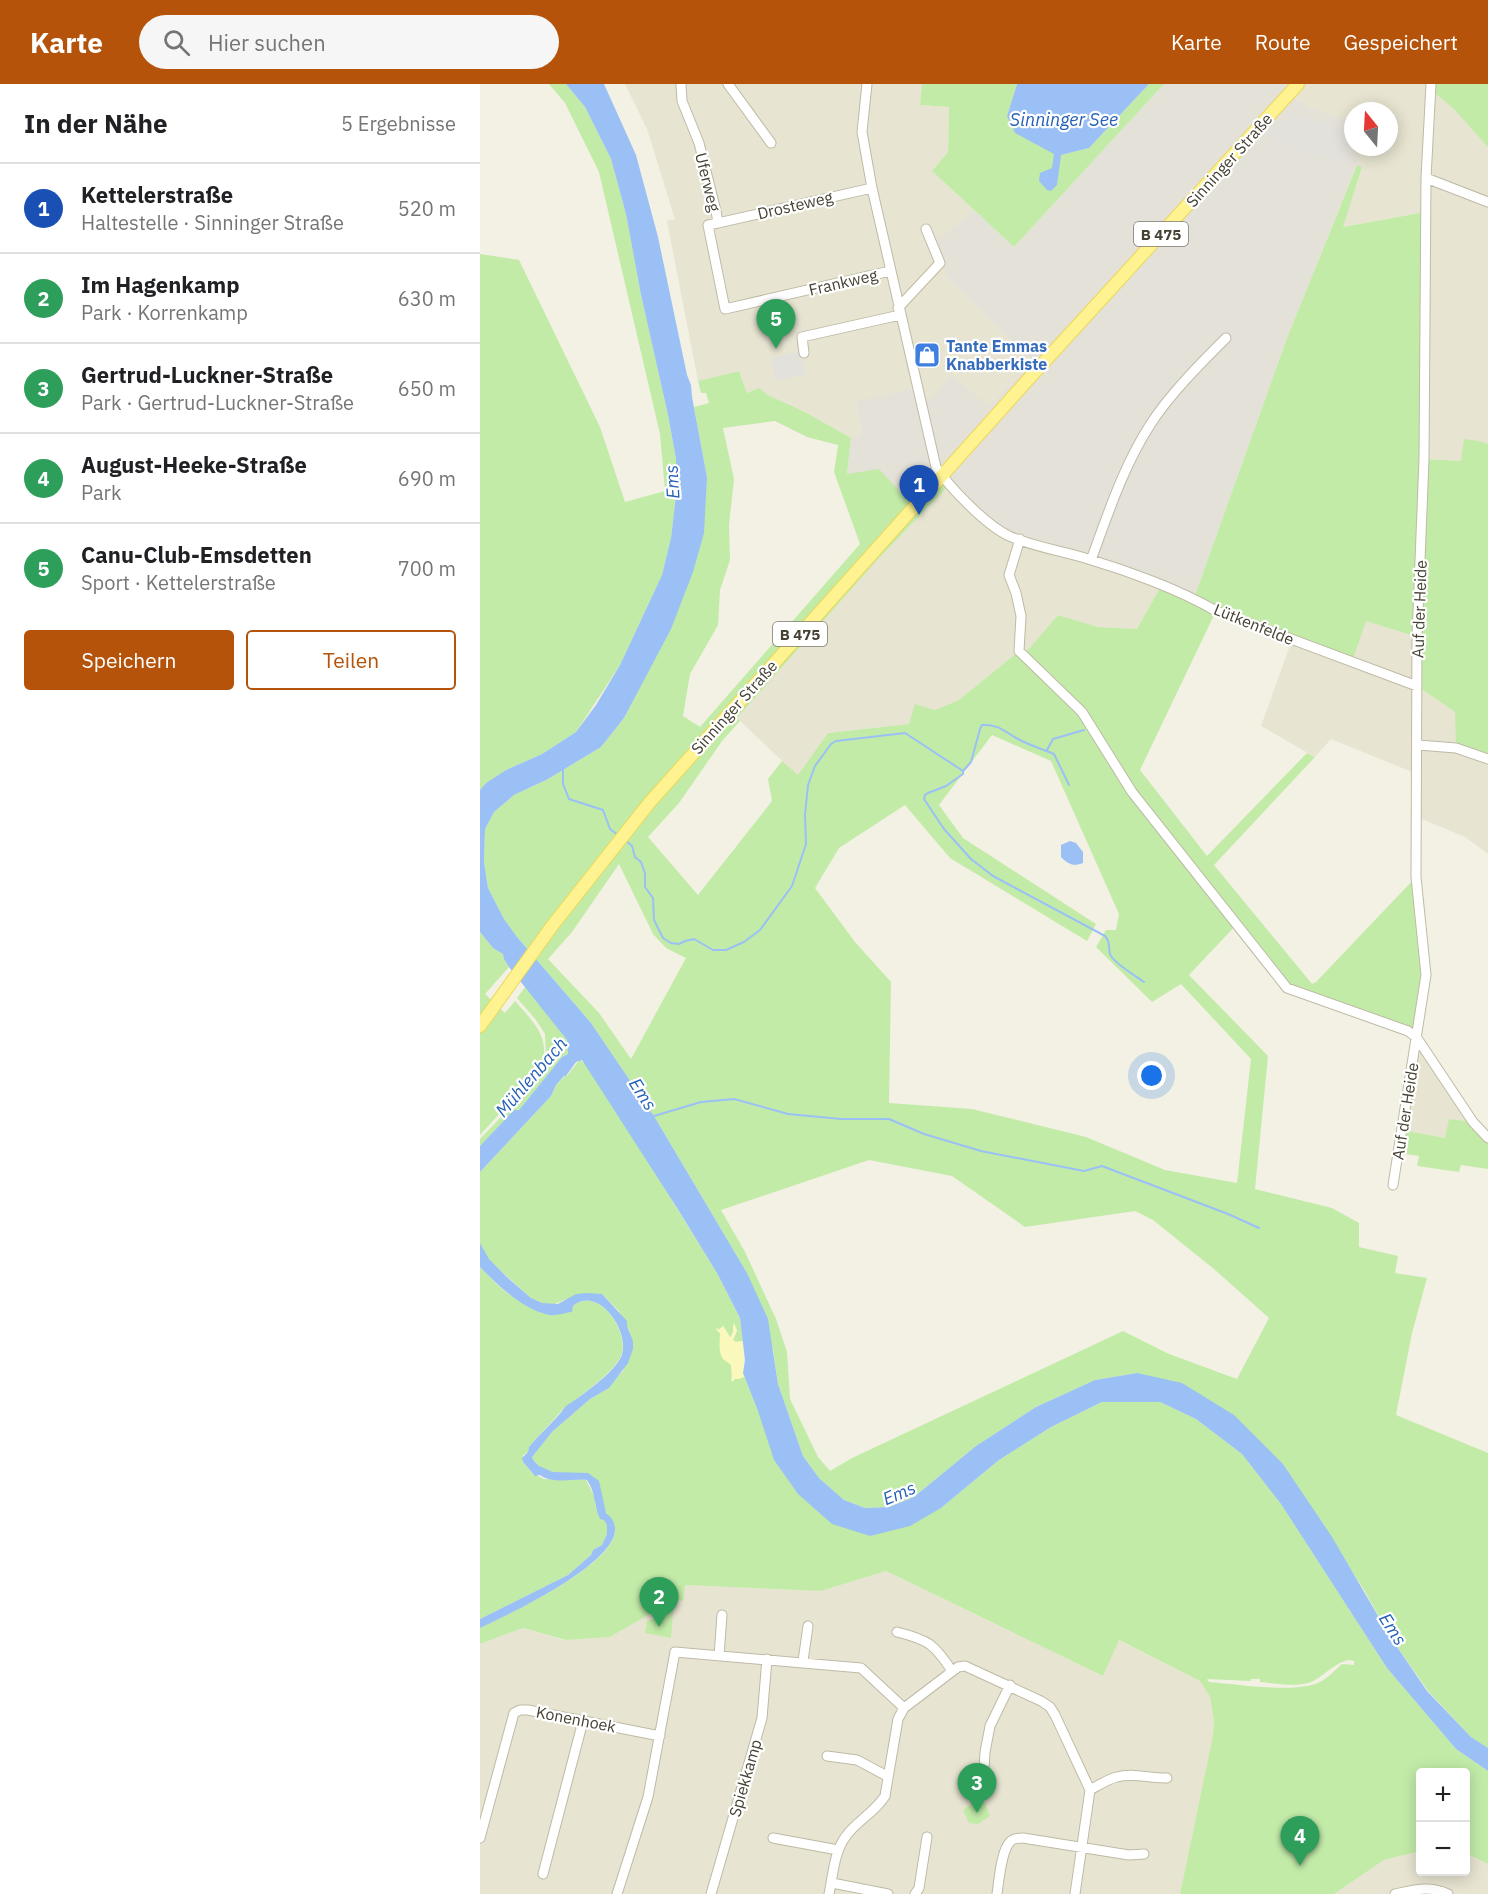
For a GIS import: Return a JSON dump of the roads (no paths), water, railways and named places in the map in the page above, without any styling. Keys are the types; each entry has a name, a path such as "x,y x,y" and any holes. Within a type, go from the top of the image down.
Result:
{"main road":[{"name":"Sinninger Straße","path":"480,1026 565,909 633,823 717,726 1298,84"}],"street":[{"name":"Uferweg","path":"681,84 682,101 705,166 718,223 708,225 725,309"},
{"path":"728,84 771,143"},
{"path":"867,84 862,132 872,188 936,467 942,476"},
{"name":"Auf der Heide","path":"1393,1185 1426,975 1416,877 1417,686 1424,459 1426,178 1431,84"},
{"path":"1426,178 1488,202"},
{"name":"Drosteweg","path":"718,223 872,188"},
{"path":"804,353 802,337 899,312 940,263 926,229"},
{"name":"Frankweg","path":"725,309 890,271"},
{"path":"1091,560 1123,475 1150,424 1196,368 1226,339"},
{"name":"Lütkenfelde","path":"942,476 985,519 1008,535 1091,560 1194,598 1227,615 1417,686"},
{"name":"Auf der Heide","path":"1020,539 1009,575 1022,616 1019,651 1082,712 1132,792 1287,988 1408,1031 1416,1038 1473,1122 1488,1138"},
{"path":"1418,745 1456,748 1488,759"},
{"path":"719,1656 722,1615"},
{"path":"803,1661 808,1626"},
{"path":"897,1632 928,1642 938,1651 952,1671"},
{"path":"617,1894 648,1797 675,1652 803,1661 861,1668 904,1708"},
{"name":"Spiekkamp","path":"711,1894 762,1718 767,1659"},
{"path":"829,1894 838,1850 846,1835 878,1806 885,1796 898,1719 904,1708 958,1667 971,1667 1050,1707 1090,1790 1075,1894"},
{"path":"983,1788 985,1752 990,1726 1010,1685"},
{"name":"Konenhoek","path":"480,1838 514,1713 528,1710 660,1736"},
{"path":"543,1874 584,1721"},
{"path":"827,1756 857,1760 887,1776"},
{"path":"1090,1790 1118,1776 1167,1778"},
{"path":"915,1894 919,1888 927,1837"},
{"path":"773,1838 838,1850"},
{"path":"997,1894 1004,1852 1010,1841 1015,1838 1129,1855 1144,1854"},
{"path":"832,1882 888,1894"},
{"path":"1395,1894 1437,1888 1448,1894"}],"water":[{"path":"566,84 604,84 636,155 658,237 691,385 707,477 704,533 693,572 671,629 624,718 601,747 548,779 514,795 494,812 485,829 484,862 488,888 504,919 591,1023 654,1116 747,1273 768,1319 778,1384 803,1456 819,1478 844,1500 865,1508 889,1507 914,1497 976,1446 1036,1407 1095,1380 1137,1373 1182,1383 1234,1415 1283,1464 1332,1537 1391,1638 1427,1691 1471,1737 1488,1748 1488,1771 1456,1749 1387,1668 1281,1504 1242,1454 1196,1419 1160,1402 1102,1402 1051,1427 999,1460 941,1508 910,1526 870,1536 832,1524 798,1494 774,1460 743,1373 745,1360 740,1318 717,1273 582,1060 576,1062 556,1085 551,1096 480,1172 480,1146 514,1110 519,1110 562,1057 568,1054 567,1040 509,967 503,954 493,948 480,932 480,790 486,783 506,770 542,754 576,732 596,705 620,665 662,575 671,538 676,495 676,459 626,214 611,159 585,107"},
{"name":"Sinninger See","path":"1017,84 1149,84 1089,148 1061,155 1057,185 1051,191 1039,181 1040,173 1052,168 1054,154 1015,133 1007,116"},
{"path":"1070,841 1076,843 1083,852 1083,863 1071,864 1061,857 1061,845"},
{"path":"480,1243 489,1259 507,1277 531,1298 542,1303 558,1304 576,1294 602,1294 627,1321 633,1349 628,1363 609,1388 590,1399 552,1432 532,1457 539,1466 553,1472 588,1473 599,1481 606,1513 615,1528 609,1545 593,1562 569,1580 480,1628 480,1619 568,1575 591,1555 593,1550 602,1545 607,1534 607,1525 604,1520 600,1519 587,1480 556,1480 540,1475 535,1476 522,1458 566,1406 612,1370 621,1357 623,1347 622,1336 610,1314 593,1301 583,1301 573,1306 572,1312 549,1315 530,1308 512,1296 480,1267"}],"waterway":[{"path":"963,771 971,762 982,725 988,725 1054,754 1069,785"},
{"path":"1047,750 1053,739 1084,730"},
{"path":"625,840 632,846 635,857 641,862 645,873 645,887 653,898 654,920 663,938 671,943 679,944 694,939 713,950 726,950 744,942 760,930 792,886 806,844 805,815 808,785 815,766 831,744 836,741 905,733 963,771 963,774 946,786 925,795 924,799 944,829 971,859 993,876 1105,936 1112,958 1144,982"},
{"path":"563,770 563,784 569,799 603,810 610,829 618,835"},
{"name":"Ems","path":"654,1116 701,1102 734,1099 788,1114 841,1119 889,1119 924,1134 981,1151 1084,1171 1102,1166 1259,1228"}],"place":[{"name":"Canu-Club-Emsdetten","path":"776,349"},
{"name":"Tante Emmas Knabberkiste","path":"927,355"},
{"name":"Kettelerstraße","path":"919,515"},
{"name":"Im Hagenkamp","path":"659,1627"},
{"name":"Gertrud-Luckner-Straße","path":"977,1813"},
{"name":"August-Heeke-Straße","path":"1300,1866"}],"water label":[{"name":"Mühlenbach","path":"531,1077"}]}
